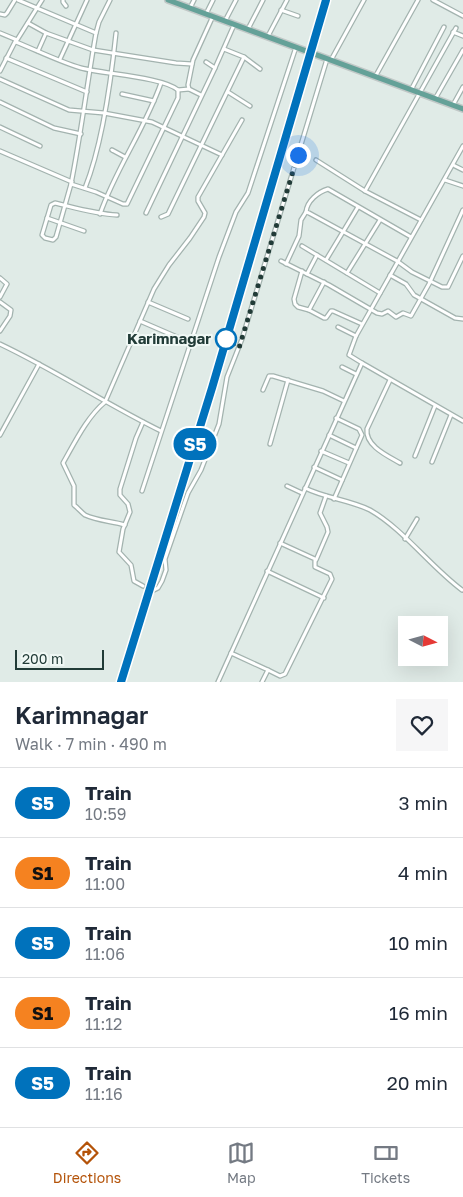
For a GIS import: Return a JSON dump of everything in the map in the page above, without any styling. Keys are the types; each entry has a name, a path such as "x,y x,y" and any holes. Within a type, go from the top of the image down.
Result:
{"main road":[{"path":"168,0 463,109"}],"street":[{"path":"0,14 5,15 8,13 17,0 96,34"},
{"path":"0,71 16,41 42,0"},
{"path":"63,0 66,6"},
{"path":"60,60 86,0"},
{"path":"110,0 99,22 96,34 89,70 81,134 66,205 54,239 45,238 42,235 53,204 66,205 100,214 117,215"},
{"path":"190,8 194,0"},
{"path":"206,14 213,0"},
{"path":"224,21 236,0"},
{"path":"248,30 263,0"},
{"path":"268,36 287,0"},
{"path":"154,590 158,588 162,581 166,570 165,559 176,527 191,486 201,470 221,418 227,377 242,339 329,60 364,0"},
{"path":"375,78 418,0"},
{"path":"433,0 463,16"},
{"path":"282,10 298,16"},
{"path":"189,89 192,64 213,16"},
{"path":"28,23 46,33 93,50 192,64"},
{"path":"146,213 234,25"},
{"path":"411,90 444,27"},
{"path":"365,190 456,28"},
{"path":"453,32 463,36"},
{"path":"0,33 71,65 161,83 178,90 189,89 201,96"},
{"path":"38,51 46,33"},
{"path":"85,188 95,163 116,33"},
{"path":"142,491 222,248 236,212 248,193 296,47"},
{"path":"224,49 244,57 260,69"},
{"path":"435,99 463,50"},
{"path":"161,217 168,214 244,57"},
{"path":"0,58 87,92"},
{"path":"206,62 215,68"},
{"path":"0,79 64,108 145,120 183,135 222,155"},
{"path":"100,214 106,196 154,102 161,83"},
{"path":"453,105 463,87"},
{"path":"0,151 125,205 178,98 178,90"},
{"path":"228,92 250,106"},
{"path":"122,94 154,102"},
{"path":"0,102 54,128 81,134"},
{"path":"125,525 90,517 74,505 74,486 64,463 75,442 99,407 105,402 148,302 169,265 204,217 205,213 198,198 242,120"},
{"path":"0,127 40,146"},
{"path":"463,146 462,152 452,165 370,309 356,336 349,355 463,421"},
{"path":"112,150 125,157"},
{"path":"316,160 365,190 421,220"},
{"path":"452,165 463,170"},
{"path":"444,180 463,186"},
{"path":"286,264 299,236 301,220 306,212 306,208 316,195 326,189 411,237"},
{"path":"326,260 358,207"},
{"path":"281,261 324,282 379,314 388,311 396,317 403,313 411,316 431,281 463,210"},
{"path":"306,212 442,287 447,288 463,256"},
{"path":"47,218 84,231"},
{"path":"347,273 380,220"},
{"path":"302,246 380,293"},
{"path":"307,274 317,255"},
{"path":"302,272 294,302 298,307 310,310 324,318 331,311 334,311 362,324"},
{"path":"390,275 406,284 414,295 455,318 463,319"},
{"path":"0,278 7,284 0,297"},
{"path":"310,310 324,282"},
{"path":"0,302 11,310 10,316 0,331"},
{"path":"148,302 188,319"},
{"path":"140,320 178,336"},
{"path":"338,326 356,336"},
{"path":"0,344 161,431"},
{"path":"218,682 302,492 362,363"},
{"path":"0,436 39,364"},
{"path":"342,367 356,374"},
{"path":"263,390 269,375 323,390 344,401"},
{"path":"270,444 288,380"},
{"path":"390,380 366,434 372,444 400,463"},
{"path":"416,456 435,406"},
{"path":"432,462 451,415"},
{"path":"334,499 362,435 361,430 336,418"},
{"path":"143,422 120,489 120,496 130,507 130,512 119,552 131,565 134,582 143,586"},
{"path":"329,435 356,448"},
{"path":"321,451 350,463"},
{"path":"314,467 342,480"},
{"path":"287,486 302,492"},
{"path":"304,488 372,512 393,527 442,575 462,590"},
{"path":"231,652 280,676 285,674 331,582 332,577 330,574 316,567 316,560 328,532 320,516 326,496"},
{"path":"405,539 417,519"},
{"path":"280,543 316,560"},
{"path":"267,571 324,598"},
{"path":"262,682 268,670"}],"tunnel":[{"path":"143,586 154,590"}],"railway":[{"path":"121,682 212,388 326,0"}],"train":[{"name":"S5","path":"121,682 212,388 326,0"}],"place":[{"name":"Karimnagar","path":"226,339"}],"route":[{"path":"226,339 239,348 298,155"}]}
